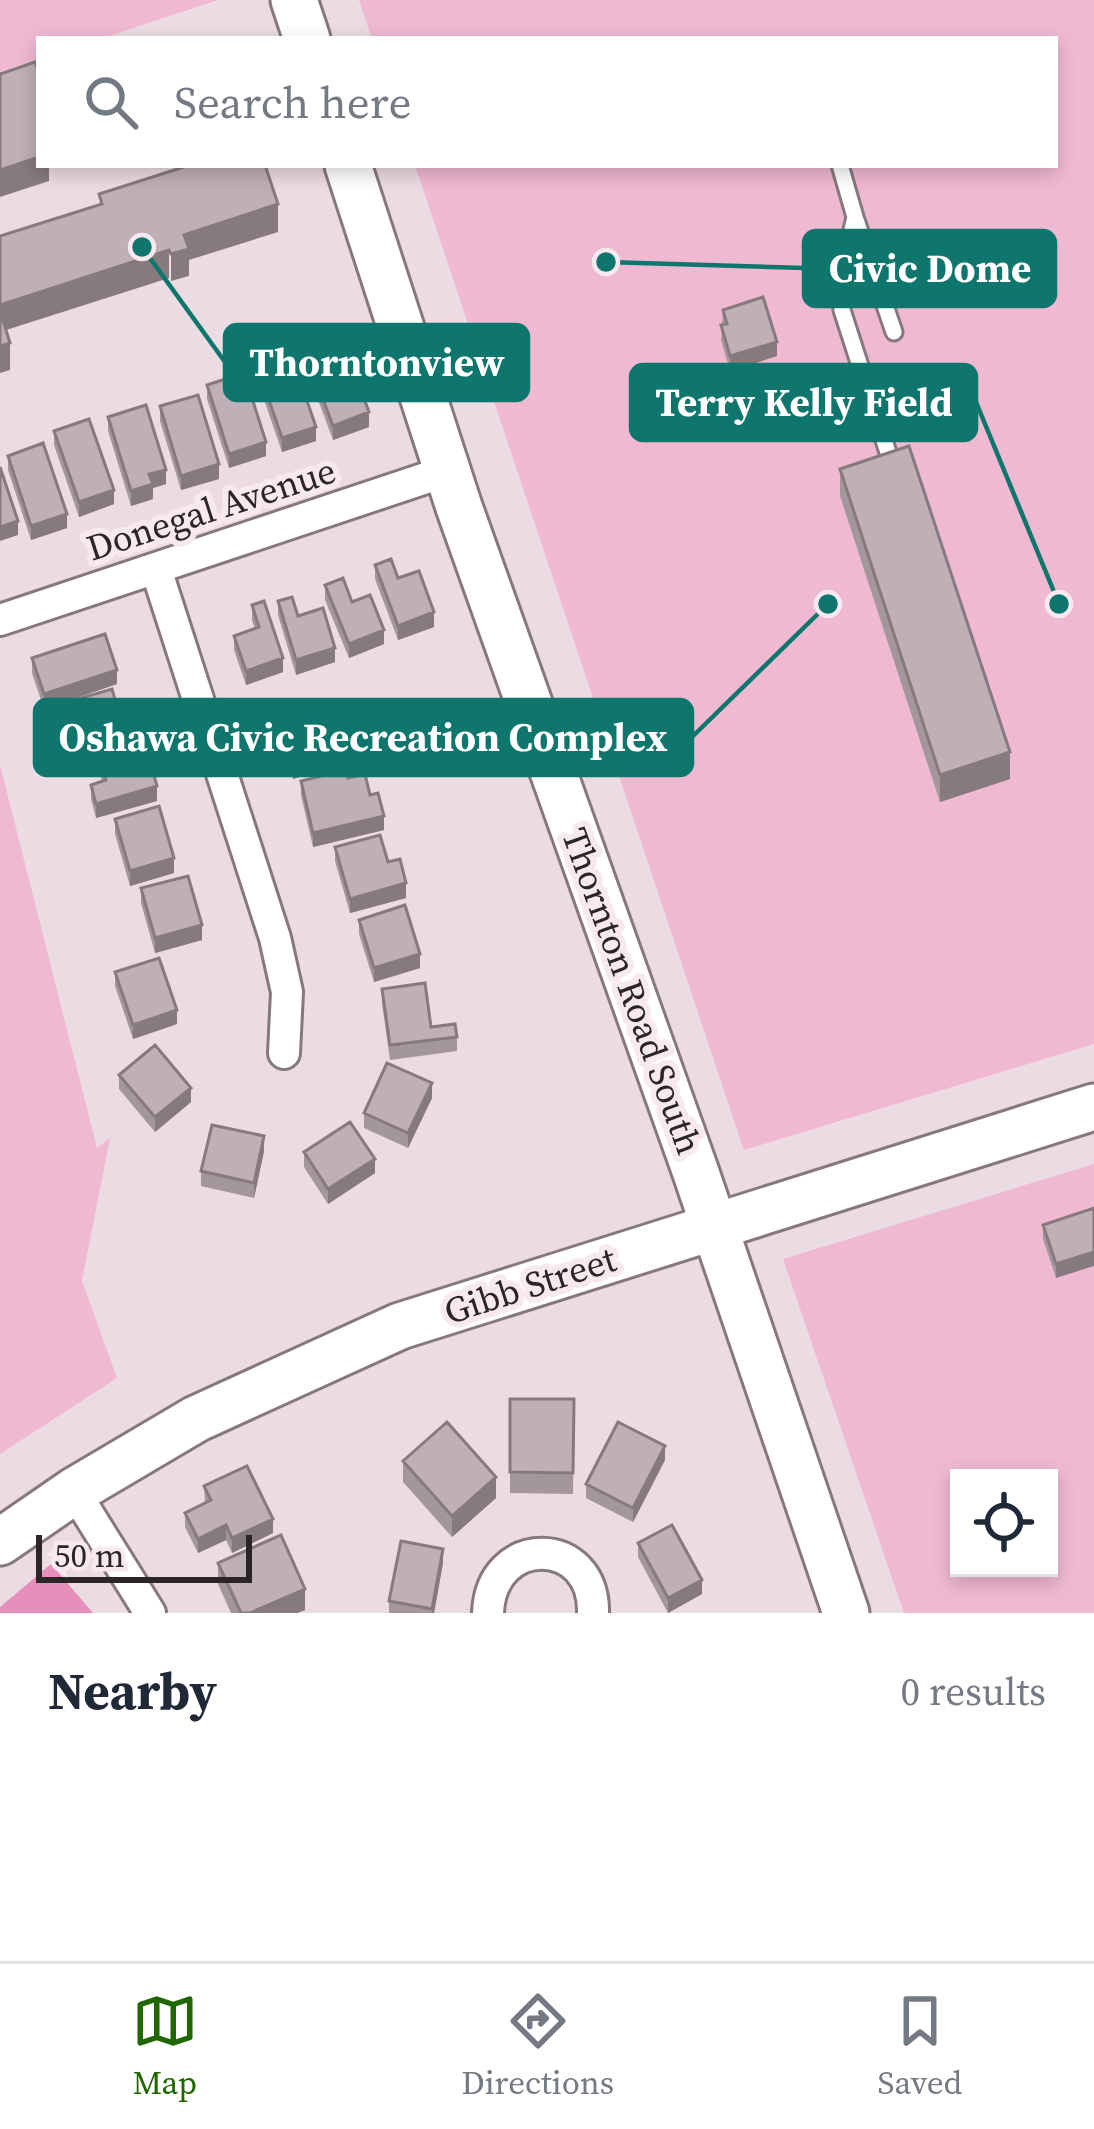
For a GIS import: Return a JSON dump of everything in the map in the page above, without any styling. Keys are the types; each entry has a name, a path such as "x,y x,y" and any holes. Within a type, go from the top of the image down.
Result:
{"main road":[{"path":"294,0 306,36"},
{"name":"Thornton Road South","path":"349,168 447,471 846,1613"},
{"name":"Gibb Street","path":"0,1542 74,1491 196,1419 400,1326 1094,1107"}],"street":[{"name":"Donegal Avenue","path":"0,620 447,471"},
{"path":"156,569 275,938 286,992 284,1053"},
{"path":"74,1491 150,1613"},
{"path":"488,1613 496,1578 507,1565 533,1554 561,1557 577,1567 592,1594 593,1613"}],"lane":[{"path":"841,168 894,332"},
{"path":"855,217 839,287 842,310 894,471"}],"shaded area":[{"path":"0,0 218,0 109,36 36,36 36,60 0,72"},
{"path":"359,0 1094,0 1094,1044 744,1150 416,168 1058,168 1058,36 371,36"},
{"path":"0,765 97,1148 110,1138 82,1281 117,1378 0,1454"},
{"path":"1094,1164 1094,1613 904,1613 783,1259"},
{"path":"51,1564 93,1613 0,1613 0,1607"}],"building":[{"path":"36,65 36,158 0,170 0,74"},
{"path":"181,168 266,168 278,204 184,235 189,249 171,254 169,250 0,305 0,236 102,204 99,194"},
{"path":"763,297 777,342 730,356 721,325 727,324 723,310"},
{"path":"0,311 10,343 0,346"},
{"path":"344,345 369,412 333,426 308,359"},
{"path":"292,357 316,427 282,438 258,368"},
{"path":"244,373 266,442 229,454 207,385"},
{"path":"198,395 219,464 181,476 160,406"},
{"path":"146,405 166,470 149,474 153,484 131,491 108,417"},
{"path":"89,419 114,490 79,502 54,431"},
{"path":"43,443 67,514 31,526 8,456"},
{"path":"909,446 1010,752 940,775 840,469"},
{"path":"0,467 18,521 0,527"},
{"path":"391,559 398,578 419,571 434,612 398,626 375,565"},
{"path":"343,578 352,602 370,595 384,630 349,644 325,585"},
{"path":"292,597 298,616 323,608 335,648 296,660 278,601"},
{"path":"264,601 283,658 246,671 234,636 259,627 252,605"},
{"path":"105,634 117,670 44,694 32,658"},
{"path":"112,689 122,724 44,746 40,730 51,727 46,708"},
{"path":"142,734 157,786 96,804 91,785 106,780 96,747"},
{"path":"345,770 348,778 365,774 370,795 378,793 384,816 313,833 301,781"},
{"path":"159,806 174,858 130,871 115,819"},
{"path":"380,835 388,862 400,859 406,883 350,899 335,847"},
{"path":"188,876 202,925 155,938 141,888"},
{"path":"405,905 420,954 374,968 359,920"},
{"path":"159,958 177,1010 133,1025 115,972"},
{"path":"425,983 431,1027 455,1024 457,1037 390,1045 382,989"},
{"path":"155,1045 191,1088 155,1117 119,1075"},
{"path":"387,1063 432,1083 408,1133 364,1113"},
{"path":"350,1122 375,1159 328,1189 304,1152"},
{"path":"212,1125 264,1136 254,1183 201,1171"},
{"path":"1094,1208 1094,1252 1056,1264 1043,1225"},
{"path":"510,1399 574,1399 573,1473 510,1472"},
{"path":"447,1422 496,1477 452,1516 403,1461"},
{"path":"618,1422 665,1446 633,1508 586,1484"},
{"path":"247,1466 273,1519 232,1538 226,1525 198,1539 185,1513 211,1500 204,1486"},
{"path":"672,1525 702,1580 668,1598 638,1543"},
{"path":"281,1535 305,1589 241,1613 218,1563"},
{"path":"401,1541 443,1549 432,1609 389,1601"}],"place":[{"name":"Thorntonview","path":"142,247"},
{"name":"Civic Dome","path":"606,262"},
{"name":"Oshawa Civic Recreation Complex","path":"828,604"},
{"name":"Terry Kelly Field","path":"1059,604"}]}
